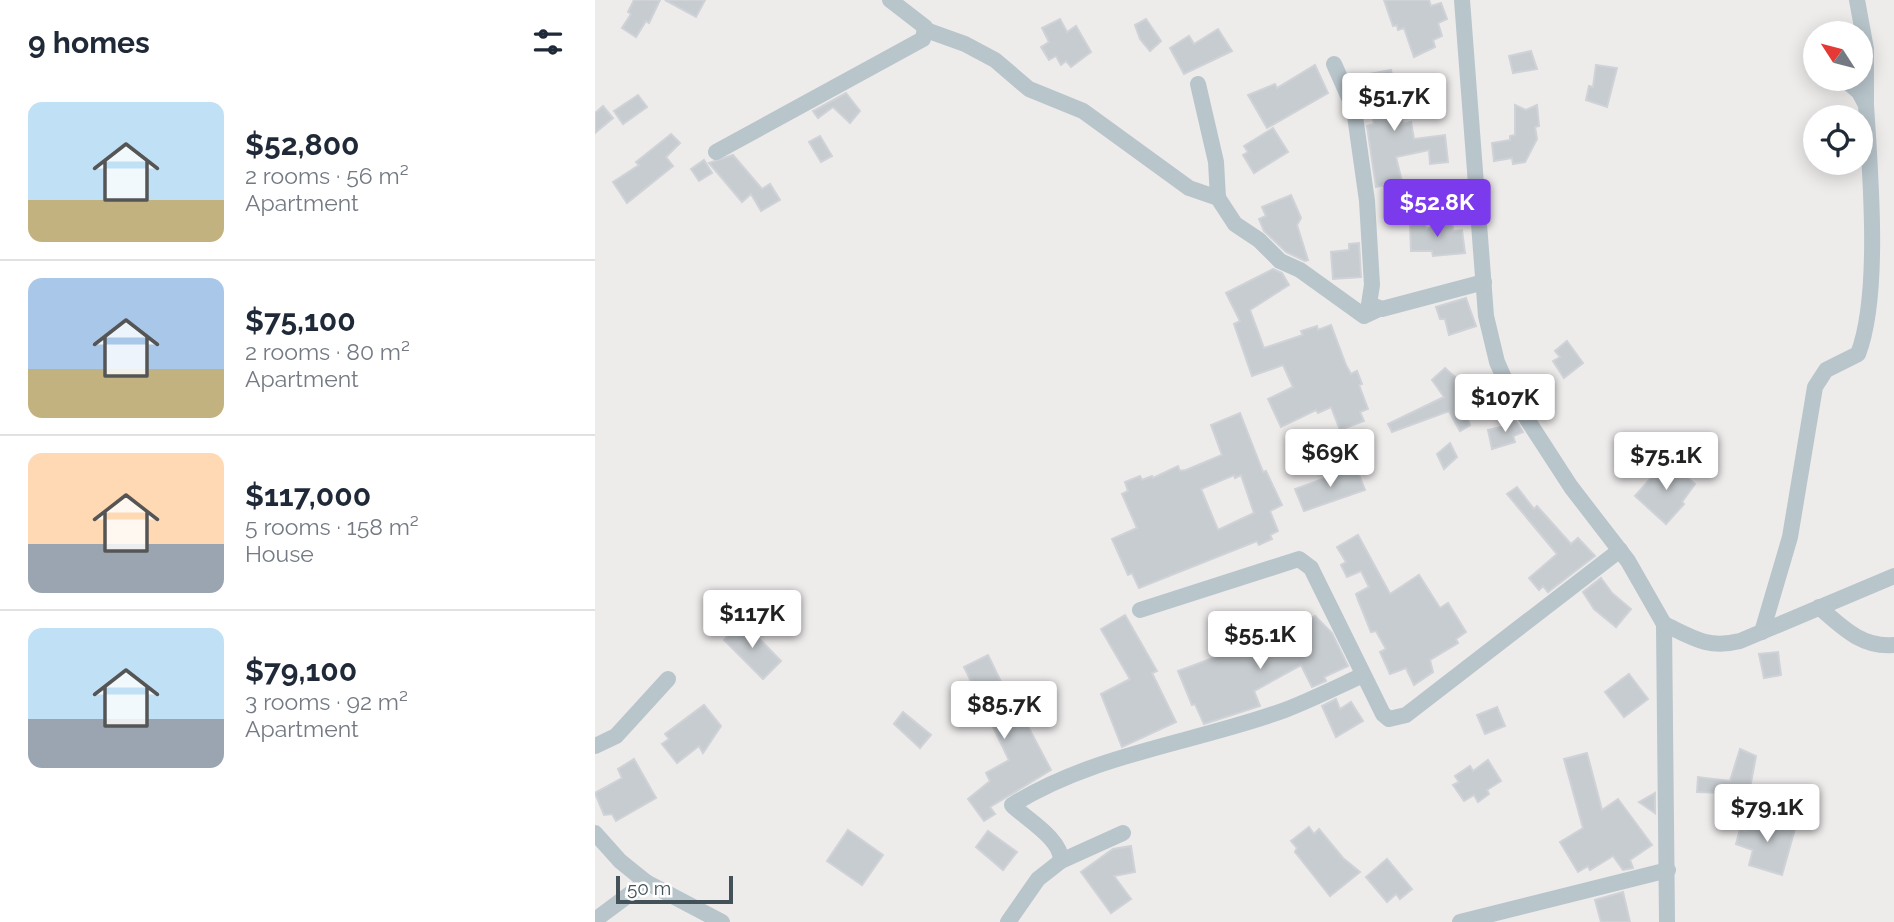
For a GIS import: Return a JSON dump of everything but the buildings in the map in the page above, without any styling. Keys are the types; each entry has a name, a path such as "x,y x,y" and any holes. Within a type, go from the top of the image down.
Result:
{"street":[{"path":"890,0 919,20 926,30 965,44 995,60 1029,89 1083,111 1189,188 1218,198"},
{"path":"1462,0 1486,316 1497,362 1512,396 1571,487 1620,550 1664,624 1662,694 1668,870 1667,922"},
{"path":"1857,0 1866,49 1866,105"},
{"path":"716,152 923,39 926,30"},
{"path":"1334,64 1354,109 1367,201 1371,285 1367,299 1369,304 1379,309"},
{"path":"1198,84 1216,162 1218,198 1235,224 1259,240 1279,261 1300,270 1364,316 1379,309 1484,282"},
{"path":"1858,91 1866,105"},
{"path":"1762,632 1790,537 1815,387 1826,370 1858,354 1867,330 1870,271 1868,175"},
{"path":"1140,610 1299,559 1311,568 1383,714 1389,719 1406,715 1620,550"},
{"path":"1664,624 1701,642 1720,646 1762,632 1894,576"},
{"path":"1819,607 1849,633 1877,647 1894,645"},
{"path":"1061,861 1062,855 1048,836 1013,805 1072,774 1144,749 1284,710 1363,675"},
{"path":"595,746 615,736 668,679"},
{"path":"595,833 620,861 646,882 722,922"},
{"path":"1008,922 1038,878 1061,861 1122,833"},
{"path":"1460,922 1668,870"},
{"path":"595,920 646,882"}]}
